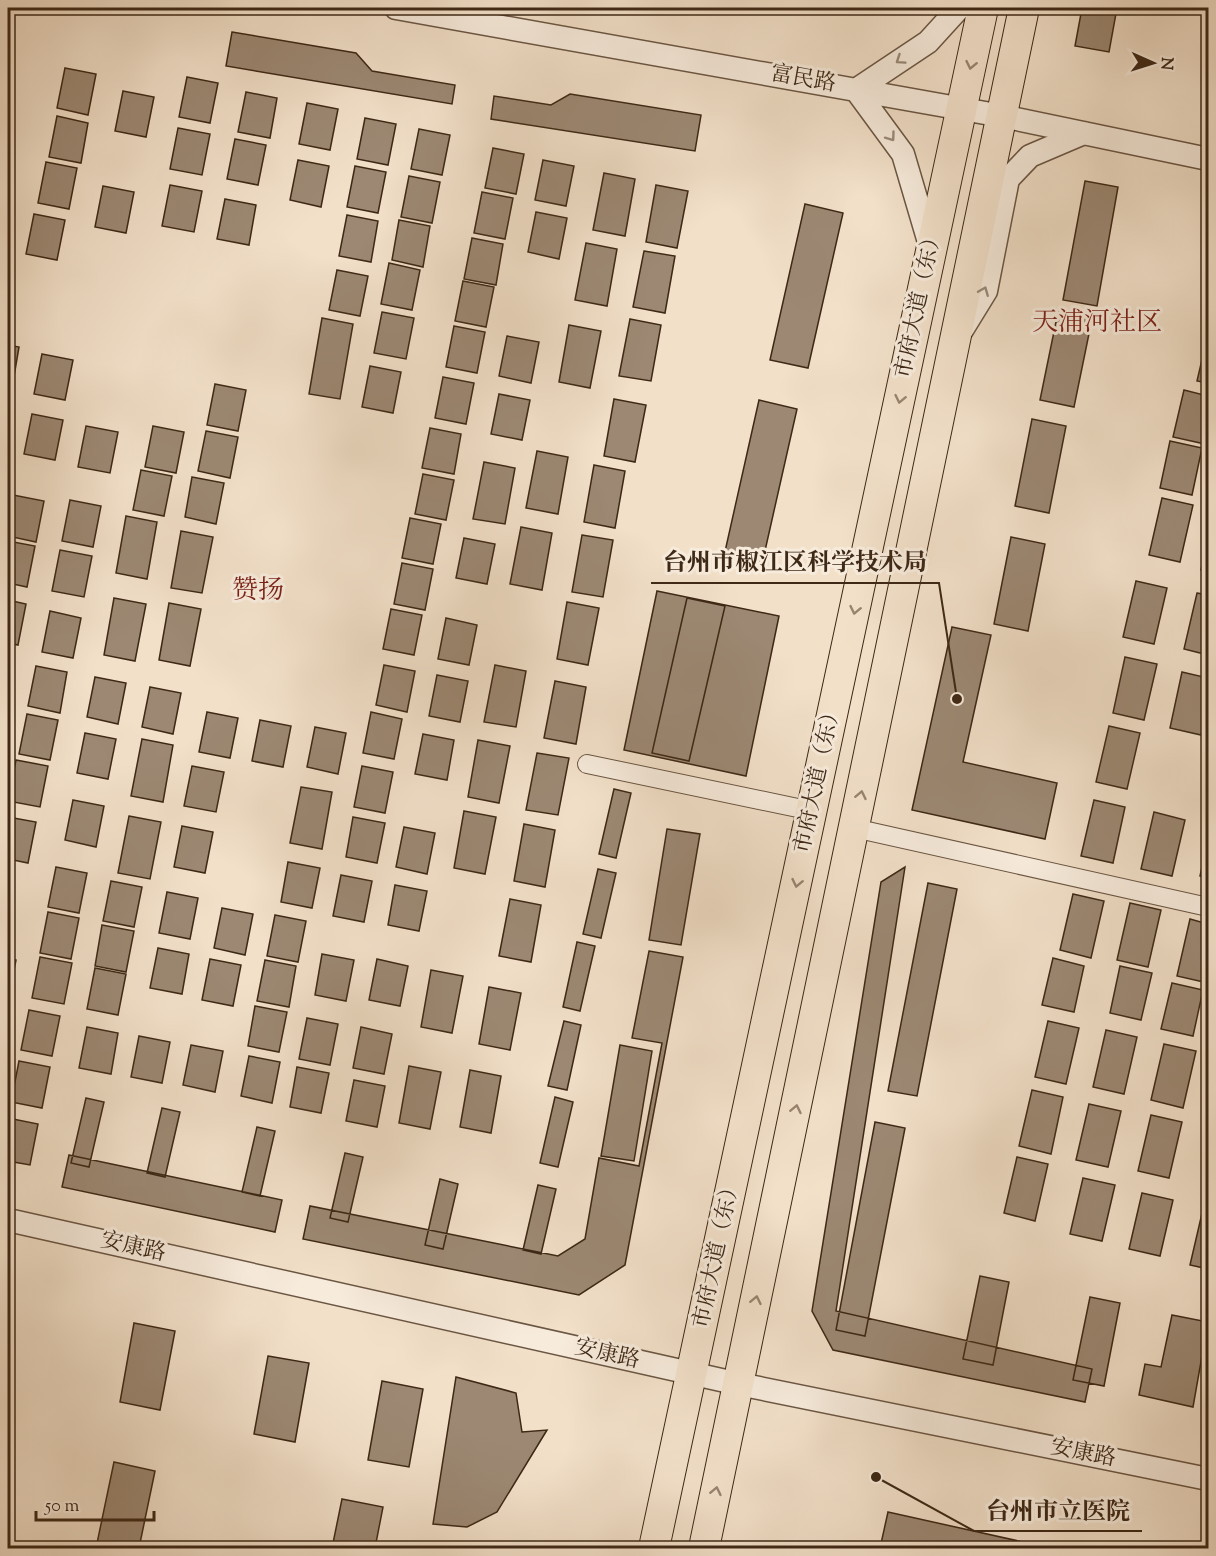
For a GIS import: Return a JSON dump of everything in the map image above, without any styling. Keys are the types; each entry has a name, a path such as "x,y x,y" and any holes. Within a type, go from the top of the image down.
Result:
{"main road":[{"name":"市府大道（东）","path":"654,1548 983,8"},
{"name":"市府大道（东）","path":"704,1548 1024,8"}],"street":[{"name":"富民路","path":"396,8 1002,116 1209,159"},
{"path":"932,250 903,154 856,90 928,42 959,8"},
{"path":"955,341 986,291 1008,179 1030,156 1084,133"},
{"path":"587,764 812,811"},
{"path":"854,828 1209,908"},
{"name":"安康路","path":"8,1220 692,1374 1209,1479"}],"building":[{"path":"1082,8 1117,8 1109,52 1075,46"},
{"path":"232,32 356,53 372,71 455,85 452,104 226,66"},
{"path":"65,68 96,74 88,115 57,108"},
{"path":"1208,76 1208,111 1202,110"},
{"path":"187,77 218,83 210,123 179,117"},
{"path":"123,91 154,97 146,137 115,131"},
{"path":"246,92 277,98 270,138 238,132"},
{"path":"570,94 701,115 695,151 491,119 494,96 551,105"},
{"path":"307,103 338,109 330,150 299,144"},
{"path":"57,116 88,123 81,163 49,157"},
{"path":"365,118 396,124 388,165 357,159"},
{"path":"178,128 210,134 202,175 170,169"},
{"path":"419,129 450,135 442,175 411,169"},
{"path":"235,139 266,145 258,185 227,179"},
{"path":"493,148 524,154 516,194 485,188"},
{"path":"298,160 329,166 321,207 290,200"},
{"path":"543,160 574,166 566,206 535,200"},
{"path":"46,162 77,168 69,209 38,203"},
{"path":"355,166 386,172 378,213 347,207"},
{"path":"604,173 635,179 625,236 593,230"},
{"path":"409,176 440,182 432,223 401,217"},
{"path":"1085,181 1118,187 1097,306 1063,300"},
{"path":"170,185 202,191 194,232 162,226"},
{"path":"656,185 688,191 677,248 646,242"},
{"path":"103,186 134,192 126,233 95,227"},
{"path":"482,192 513,198 505,239 474,233"},
{"path":"225,199 256,205 249,245 217,239"},
{"path":"805,204 843,213 808,368 770,360"},
{"path":"536,212 567,218 559,259 528,252"},
{"path":"34,214 65,220 57,260 26,254"},
{"path":"347,215 378,221 371,262 339,256"},
{"path":"399,220 430,226 423,267 392,260"},
{"path":"472,238 503,244 496,285 464,279"},
{"path":"586,243 617,249 607,306 575,300"},
{"path":"644,251 675,256 665,313 633,307"},
{"path":"389,263 420,270 412,310 381,304"},
{"path":"337,270 368,276 360,316 329,310"},
{"path":"463,281 494,287 486,327 455,321"},
{"path":"382,312 414,318 406,359 374,353"},
{"path":"1058,312 1092,319 1074,407 1040,400"},
{"path":"322,318 353,324 340,399 309,394"},
{"path":"630,319 661,325 651,381 619,376"},
{"path":"569,325 601,331 590,388 559,382"},
{"path":"454,326 485,332 477,373 446,367"},
{"path":"1208,334 1208,383 1197,381"},
{"path":"507,336 539,342 531,383 499,376"},
{"path":"8,345 19,347 12,388 8,387"},
{"path":"42,354 73,360 65,400 34,394"},
{"path":"370,366 401,372 393,413 362,407"},
{"path":"443,377 474,383 466,424 435,418"},
{"path":"215,384 246,390 238,431 207,425"},
{"path":"1184,390 1208,396 1208,427 1205,444 1173,437"},
{"path":"499,394 530,400 522,440 491,434"},
{"path":"614,399 646,405 635,462 604,456"},
{"path":"759,400 797,409 762,564 724,556"},
{"path":"32,414 63,420 55,460 24,454"},
{"path":"1032,419 1066,426 1049,513 1015,506"},
{"path":"86,426 118,432 110,473 78,467"},
{"path":"153,426 184,432 176,473 145,467"},
{"path":"430,428 461,434 454,474 422,468"},
{"path":"206,431 238,437 230,478 198,471"},
{"path":"1170,441 1202,448 1192,495 1160,488"},
{"path":"537,451 568,457 558,514 526,508"},
{"path":"484,462 515,468 505,524 473,519"},
{"path":"594,465 625,471 615,528 584,522"},
{"path":"141,470 172,476 164,516 133,510"},
{"path":"423,474 454,480 446,520 415,514"},
{"path":"192,477 224,483 216,524 185,517"},
{"path":"13,495 44,501 36,542 8,536"},
{"path":"1162,498 1193,505 1180,562 1149,555"},
{"path":"70,500 101,506 93,547 62,541"},
{"path":"126,516 157,522 147,579 116,573"},
{"path":"410,518 441,524 433,564 402,558"},
{"path":"521,527 552,533 542,590 510,584"},
{"path":"181,531 213,537 202,593 171,588"},
{"path":"582,535 613,540 603,597 572,592"},
{"path":"1011,537 1045,544 1028,631 994,624"},
{"path":"464,538 495,544 487,584 456,578"},
{"path":"1208,539 1208,572 1201,570"},
{"path":"8,541 35,546 27,587 8,583"},
{"path":"60,550 92,556 84,597 52,591"},
{"path":"402,563 433,569 425,610 394,604"},
{"path":"1136,581 1167,588 1154,644 1123,637"},
{"path":"657,591 779,616 746,776 624,750"},
{"path":"1197,593 1208,595 1208,655 1184,649"},
{"path":"114,598 146,604 135,661 104,655"},
{"path":"687,598 725,606 689,761 652,753"},
{"path":"8,600 26,604 18,645 8,643"},
{"path":"567,602 599,608 588,665 557,659"},
{"path":"169,603 201,609 190,666 159,660"},
{"path":"391,609 422,615 414,655 383,649"},
{"path":"50,611 81,618 73,658 42,652"},
{"path":"446,618 477,625 469,665 438,659"},
{"path":"952,627 991,635 963,762 1057,783 1045,839 912,810"},
{"path":"1125,657 1157,664 1144,720 1113,713"},
{"path":"384,665 415,671 407,712 376,705"},
{"path":"495,665 526,671 516,727 484,722"},
{"path":"36,666 67,672 60,713 28,706"},
{"path":"1182,672 1208,678 1208,702 1201,735 1170,728"},
{"path":"437,675 468,681 460,722 429,716"},
{"path":"95,677 126,683 118,724 87,717"},
{"path":"555,681 586,687 576,744 544,738"},
{"path":"150,687 181,693 173,734 142,727"},
{"path":"207,712 238,718 230,758 199,752"},
{"path":"371,712 402,719 394,759 363,753"},
{"path":"27,714 58,720 50,760 19,754"},
{"path":"260,720 291,726 283,767 252,761"},
{"path":"1109,726 1140,733 1127,789 1096,782"},
{"path":"315,727 346,733 338,774 307,767"},
{"path":"85,733 116,739 108,779 77,773"},
{"path":"423,734 454,740 447,780 415,774"},
{"path":"142,739 173,745 163,802 131,796"},
{"path":"478,740 510,746 499,803 468,797"},
{"path":"537,753 569,758 558,815 526,810"},
{"path":"16,760 48,766 40,807 8,801"},
{"path":"192,766 224,772 216,812 184,806"},
{"path":"362,766 393,772 385,813 354,807"},
{"path":"301,787 332,792 322,849 290,843"},
{"path":"614,789 631,793 616,858 599,854"},
{"path":"73,800 104,806 96,847 65,840"},
{"path":"1094,800 1125,807 1113,863 1081,856"},
{"path":"464,811 496,817 485,874 454,868"},
{"path":"1154,812 1185,820 1172,876 1141,869"},
{"path":"129,816 161,822 150,879 118,873"},
{"path":"8,817 36,822 28,863 8,859"},
{"path":"353,817 385,823 377,863 346,857"},
{"path":"524,824 555,830 545,887 514,881"},
{"path":"182,826 213,832 205,873 174,867"},
{"path":"404,827 435,833 427,874 396,867"},
{"path":"667,829 700,834 681,945 649,940"},
{"path":"1208,841 1208,878 1200,876"},
{"path":"288,862 320,868 312,908 281,902"},
{"path":"56,867 87,873 79,913 48,907"},
{"path":"905,867 836,1311 1092,1369 1085,1402 833,1350 812,1311 881,882"},
{"path":"598,869 616,873 601,938 583,934"},
{"path":"341,875 372,881 364,922 333,916"},
{"path":"111,881 142,887 134,927 103,921"},
{"path":"928,883 957,889 917,1096 888,1091"},
{"path":"395,885 427,891 419,931 388,925"},
{"path":"167,892 198,898 190,939 159,933"},
{"path":"1073,894 1104,901 1091,958 1060,950"},
{"path":"510,899 541,905 531,962 499,956"},
{"path":"1130,903 1161,910 1148,967 1117,960"},
{"path":"222,908 253,914 245,955 214,948"},
{"path":"48,912 79,918 71,959 40,953"},
{"path":"275,915 306,921 298,962 267,956"},
{"path":"1190,919 1208,924 1208,983 1177,976"},
{"path":"102,925 134,931 126,972 95,966"},
{"path":"577,942 595,946 580,1011 563,1007"},
{"path":"158,948 189,954 182,994 150,988"},
{"path":"649,951 683,957 625,1265 579,1295 303,1239 310,1206 558,1256 585,1239 599,1158 639,1166 662,1043 632,1038"},
{"path":"322,954 354,960 346,1001 315,995"},
{"path":"40,957 72,963 64,1004 32,998"},
{"path":"8,958 16,960 8,1000"},
{"path":"1053,958 1084,966 1074,1012 1042,1005"},
{"path":"210,959 241,965 233,1006 202,1000"},
{"path":"377,959 408,966 400,1006 369,1000"},
{"path":"265,960 296,966 289,1007 257,1001"},
{"path":"1120,966 1152,973 1141,1020 1110,1013"},
{"path":"95,968 126,974 118,1015 87,1009"},
{"path":"431,970 463,976 452,1033 421,1027"},
{"path":"1172,983 1203,990 1193,1036 1161,1029"},
{"path":"489,987 521,993 510,1050 479,1044"},
{"path":"255,1006 287,1012 279,1052 248,1046"},
{"path":"29,1010 60,1016 52,1056 21,1050"},
{"path":"307,1018 338,1024 330,1065 299,1059"},
{"path":"564,1021 581,1025 567,1090 548,1086"},
{"path":"1048,1021 1079,1028 1066,1084 1035,1077"},
{"path":"87,1027 118,1033 111,1074 79,1068"},
{"path":"361,1027 392,1034 384,1074 353,1068"},
{"path":"1106,1030 1137,1037 1124,1094 1093,1087"},
{"path":"139,1036 170,1042 162,1083 131,1077"},
{"path":"1164,1044 1196,1051 1183,1108 1151,1100"},
{"path":"191,1045 223,1051 215,1092 183,1085"},
{"path":"620,1045 652,1051 634,1161 601,1156"},
{"path":"249,1056 280,1062 272,1103 241,1096"},
{"path":"19,1061 50,1067 42,1108 11,1102"},
{"path":"409,1066 441,1072 430,1129 399,1123"},
{"path":"297,1067 329,1073 321,1113 290,1107"},
{"path":"470,1070 501,1076 491,1133 460,1127"},
{"path":"354,1080 385,1086 377,1127 346,1121"},
{"path":"1032,1090 1063,1097 1051,1154 1019,1146"},
{"path":"555,1097 573,1102 558,1167 540,1163"},
{"path":"86,1098 104,1102 89,1167 71,1163"},
{"path":"1089,1104 1121,1111 1108,1167 1076,1160"},
{"path":"162,1108 180,1112 165,1177 147,1173"},
{"path":"1151,1115 1182,1122 1169,1178 1138,1171"},
{"path":"8,1118 38,1124 30,1165 8,1161"},
{"path":"875,1122 905,1128 865,1336 836,1330"},
{"path":"257,1127 275,1131 260,1196 242,1192"},
{"path":"345,1153 363,1157 348,1222 330,1218"},
{"path":"69,1155 282,1200 275,1232 62,1187"},
{"path":"1017,1157 1048,1164 1035,1221 1004,1213"},
{"path":"1083,1178 1115,1185 1102,1241 1070,1234"},
{"path":"440,1179 458,1184 443,1249 425,1245"},
{"path":"538,1185 556,1189 541,1254 523,1250"},
{"path":"1142,1193 1173,1200 1160,1256 1129,1249"},
{"path":"1203,1209 1208,1210 1208,1269 1190,1265"},
{"path":"980,1276 1009,1282 993,1365 963,1359"},
{"path":"1090,1297 1120,1303 1104,1386 1073,1380"},
{"path":"1172,1315 1208,1322 1193,1407 1139,1395 1145,1364 1161,1367"},
{"path":"134,1323 175,1331 160,1410 120,1402"},
{"path":"268,1356 309,1363 295,1442 254,1434"},
{"path":"456,1377 516,1393 522,1432 547,1430 497,1512 467,1527 433,1524"},
{"path":"382,1381 423,1389 409,1467 368,1460"},
{"path":"114,1462 155,1471 139,1548 96,1548"},
{"path":"342,1499 383,1507 375,1548 332,1548"},
{"path":"888,1512 1050,1548 880,1548"}],"place":[{"name":"台州市椒江区科学技术局","path":"957,699"},
{"name":"台州市立医院","path":"876,1477"}],"district":[{"name":"天浦河社区","path":"1097,323"},
{"name":"赞扬","path":"258,591"}]}
